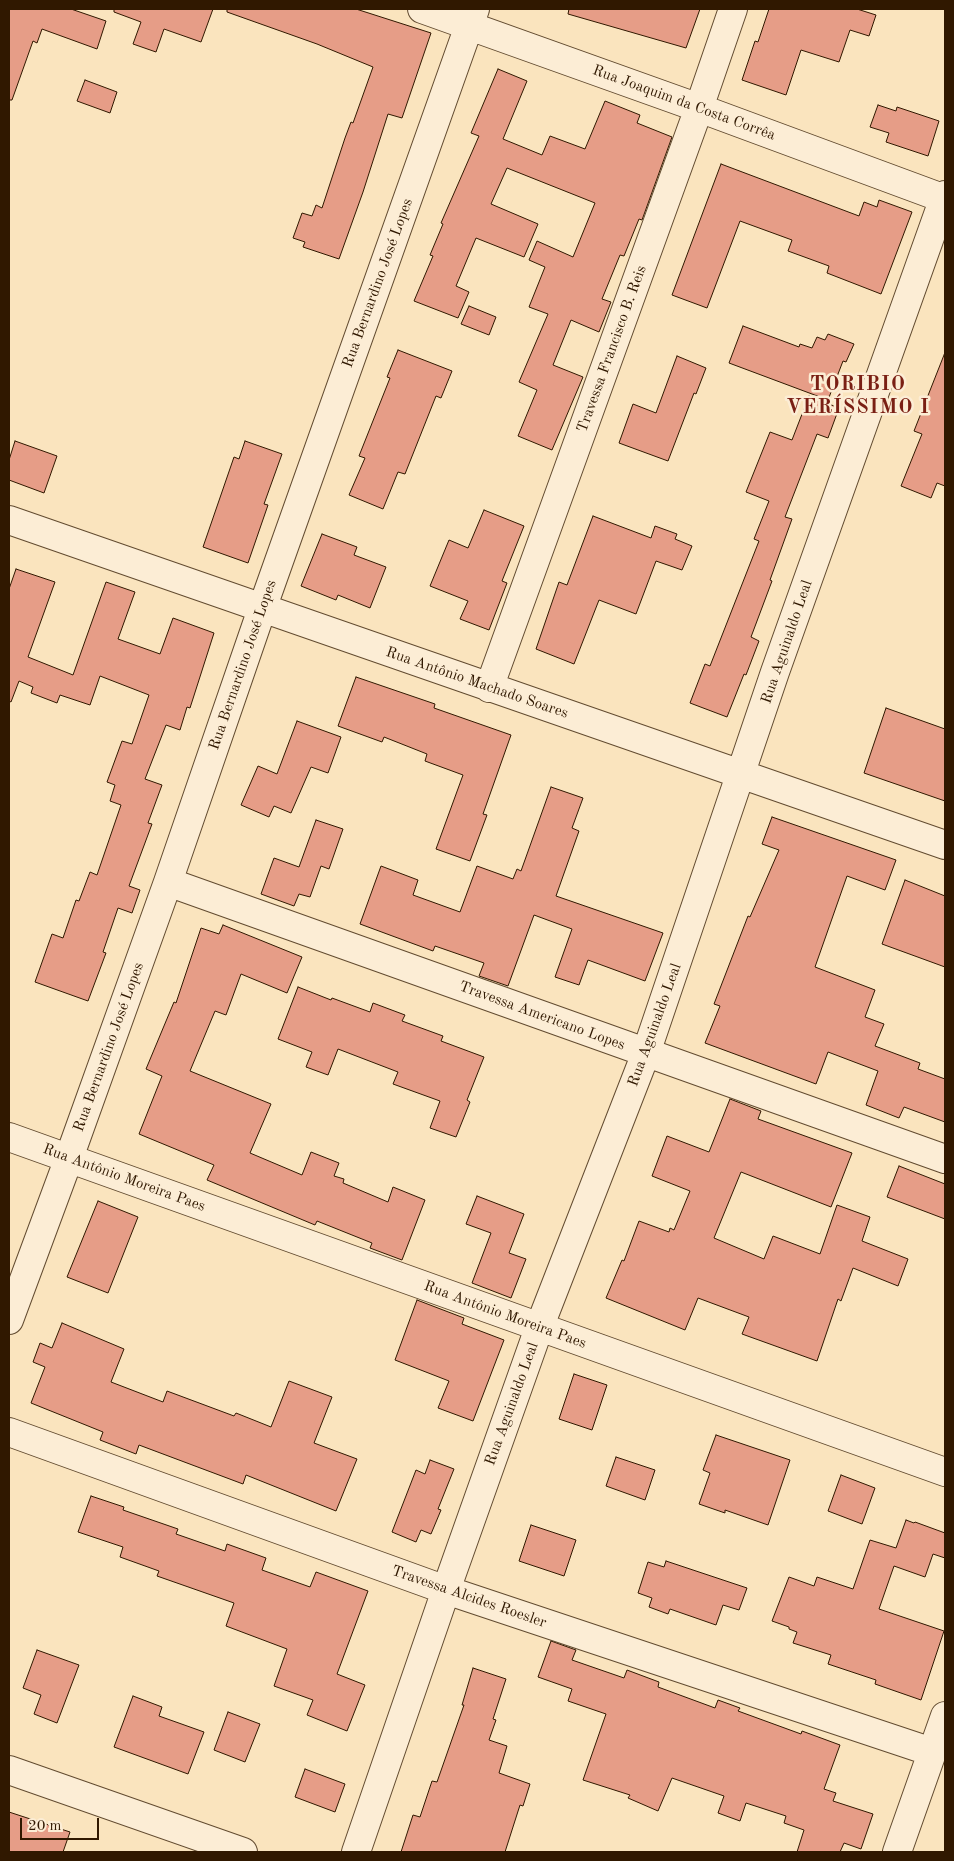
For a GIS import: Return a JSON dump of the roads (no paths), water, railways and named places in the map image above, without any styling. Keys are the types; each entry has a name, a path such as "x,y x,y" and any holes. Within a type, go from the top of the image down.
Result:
{"street":[{"name":"Rua Joaquim da Costa Corrêa","path":"422,9 472,17 699,108 945,197"},
{"name":"Travessa Francisco B. Reis","path":"489,688 733,9"},
{"name":"Rua Bernardino José Lopes","path":"9,1320 168,882 262,609 472,17"},
{"name":"Rua Aguinaldo Leal","path":"356,1852 539,1328 646,1053 779,663 945,197"},
{"name":"Rua Antônio Machado Soares","path":"9,520 945,845"},
{"name":"Travessa Americano Lopes","path":"168,882 945,1159"},
{"name":"Rua Antônio Moreira Paes","path":"9,1137 945,1472"},
{"name":"Travessa Alcides Roesler","path":"9,1432 446,1590 932,1752"},
{"path":"896,1852 945,1716"},
{"path":"9,1770 243,1852"}],"district":[{"name":"TORIBIO VERÍSSIMO I","path":"858,396"}]}
